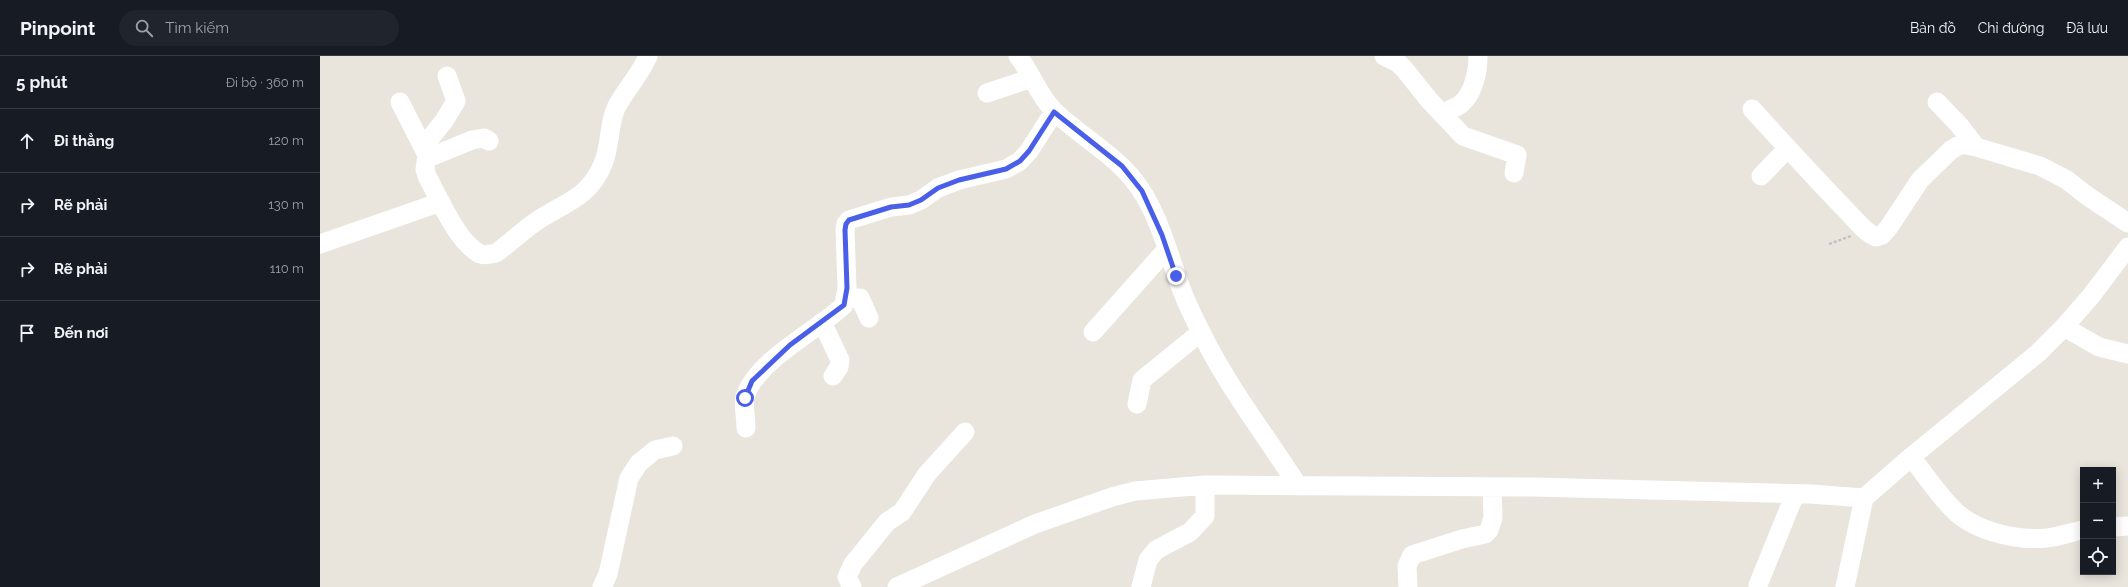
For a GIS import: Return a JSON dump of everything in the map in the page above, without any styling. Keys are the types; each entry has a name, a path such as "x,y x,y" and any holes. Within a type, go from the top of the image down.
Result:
{"street":[{"path":"400,102 425,153 426,172 441,202 464,240 482,254 488,255 496,253 534,223 575,200 589,188 603,164 610,138 611,122 617,107 648,56"},
{"path":"1018,56 1032,78 1040,96 1054,112 1122,166 1142,191 1167,248 1181,290 1201,332 1228,381 1298,486"},
{"path":"1384,56 1398,63 1405,70 1463,136 1517,155 1514,173"},
{"path":"1442,113 1462,103 1470,92 1475,79 1478,56"},
{"path":"425,153 456,101 447,76"},
{"path":"986,93 1032,78"},
{"path":"1937,102 1960,126 1976,146"},
{"path":"1752,109 1861,226 1871,235 1876,237 1882,235 1889,228 1920,180 1951,150 1961,144 1976,146 2040,166 2067,180 2086,196 2128,223"},
{"path":"746,428 745,398 752,381 790,345 844,305 846,299 847,260 845,230 846,224 849,220 891,207 909,205 921,200 938,188 959,180 1006,169 1020,161 1029,151 1054,112"},
{"path":"425,153 472,140 484,138 489,141"},
{"path":"1761,176 1788,148"},
{"path":"320,244 441,202"},
{"path":"1845,587 1864,498 1911,456 2010,377 2064,327 2091,296 2128,247"},
{"path":"1093,332 1167,248"},
{"path":"846,299 860,298 868,318"},
{"path":"822,322 840,360 839,367 833,376"},
{"path":"2064,327 2099,347 2128,354"},
{"path":"1137,404 1142,380 1201,332"},
{"path":"852,587 847,577 853,564 887,522 907,506 927,474 965,432"},
{"path":"602,587 608,574 630,478 639,463 655,450 673,446"},
{"path":"1911,456 1949,506 1965,518 1997,535 2023,539 2079,535"},
{"path":"896,587 1035,524 1105,499 1135,492 1205,485 1492,487 1795,494 1864,498"},
{"path":"1140,587 1148,560 1156,550 1190,532 1205,516 1205,485"},
{"path":"1408,587 1407,566 1412,555 1456,541 1485,534 1489,530 1493,518 1492,487"},
{"path":"1758,585 1795,494"},
{"path":"2116,527 2128,526"}],"route":[{"path":"745,398 752,381 790,345 837,312 844,305 847,288 845,230 846,224 849,220 866,216 891,207 909,205 921,200 938,188 959,180 1006,169 1020,161 1029,151 1054,112 1122,166 1142,191 1162,235 1176,276"}]}
